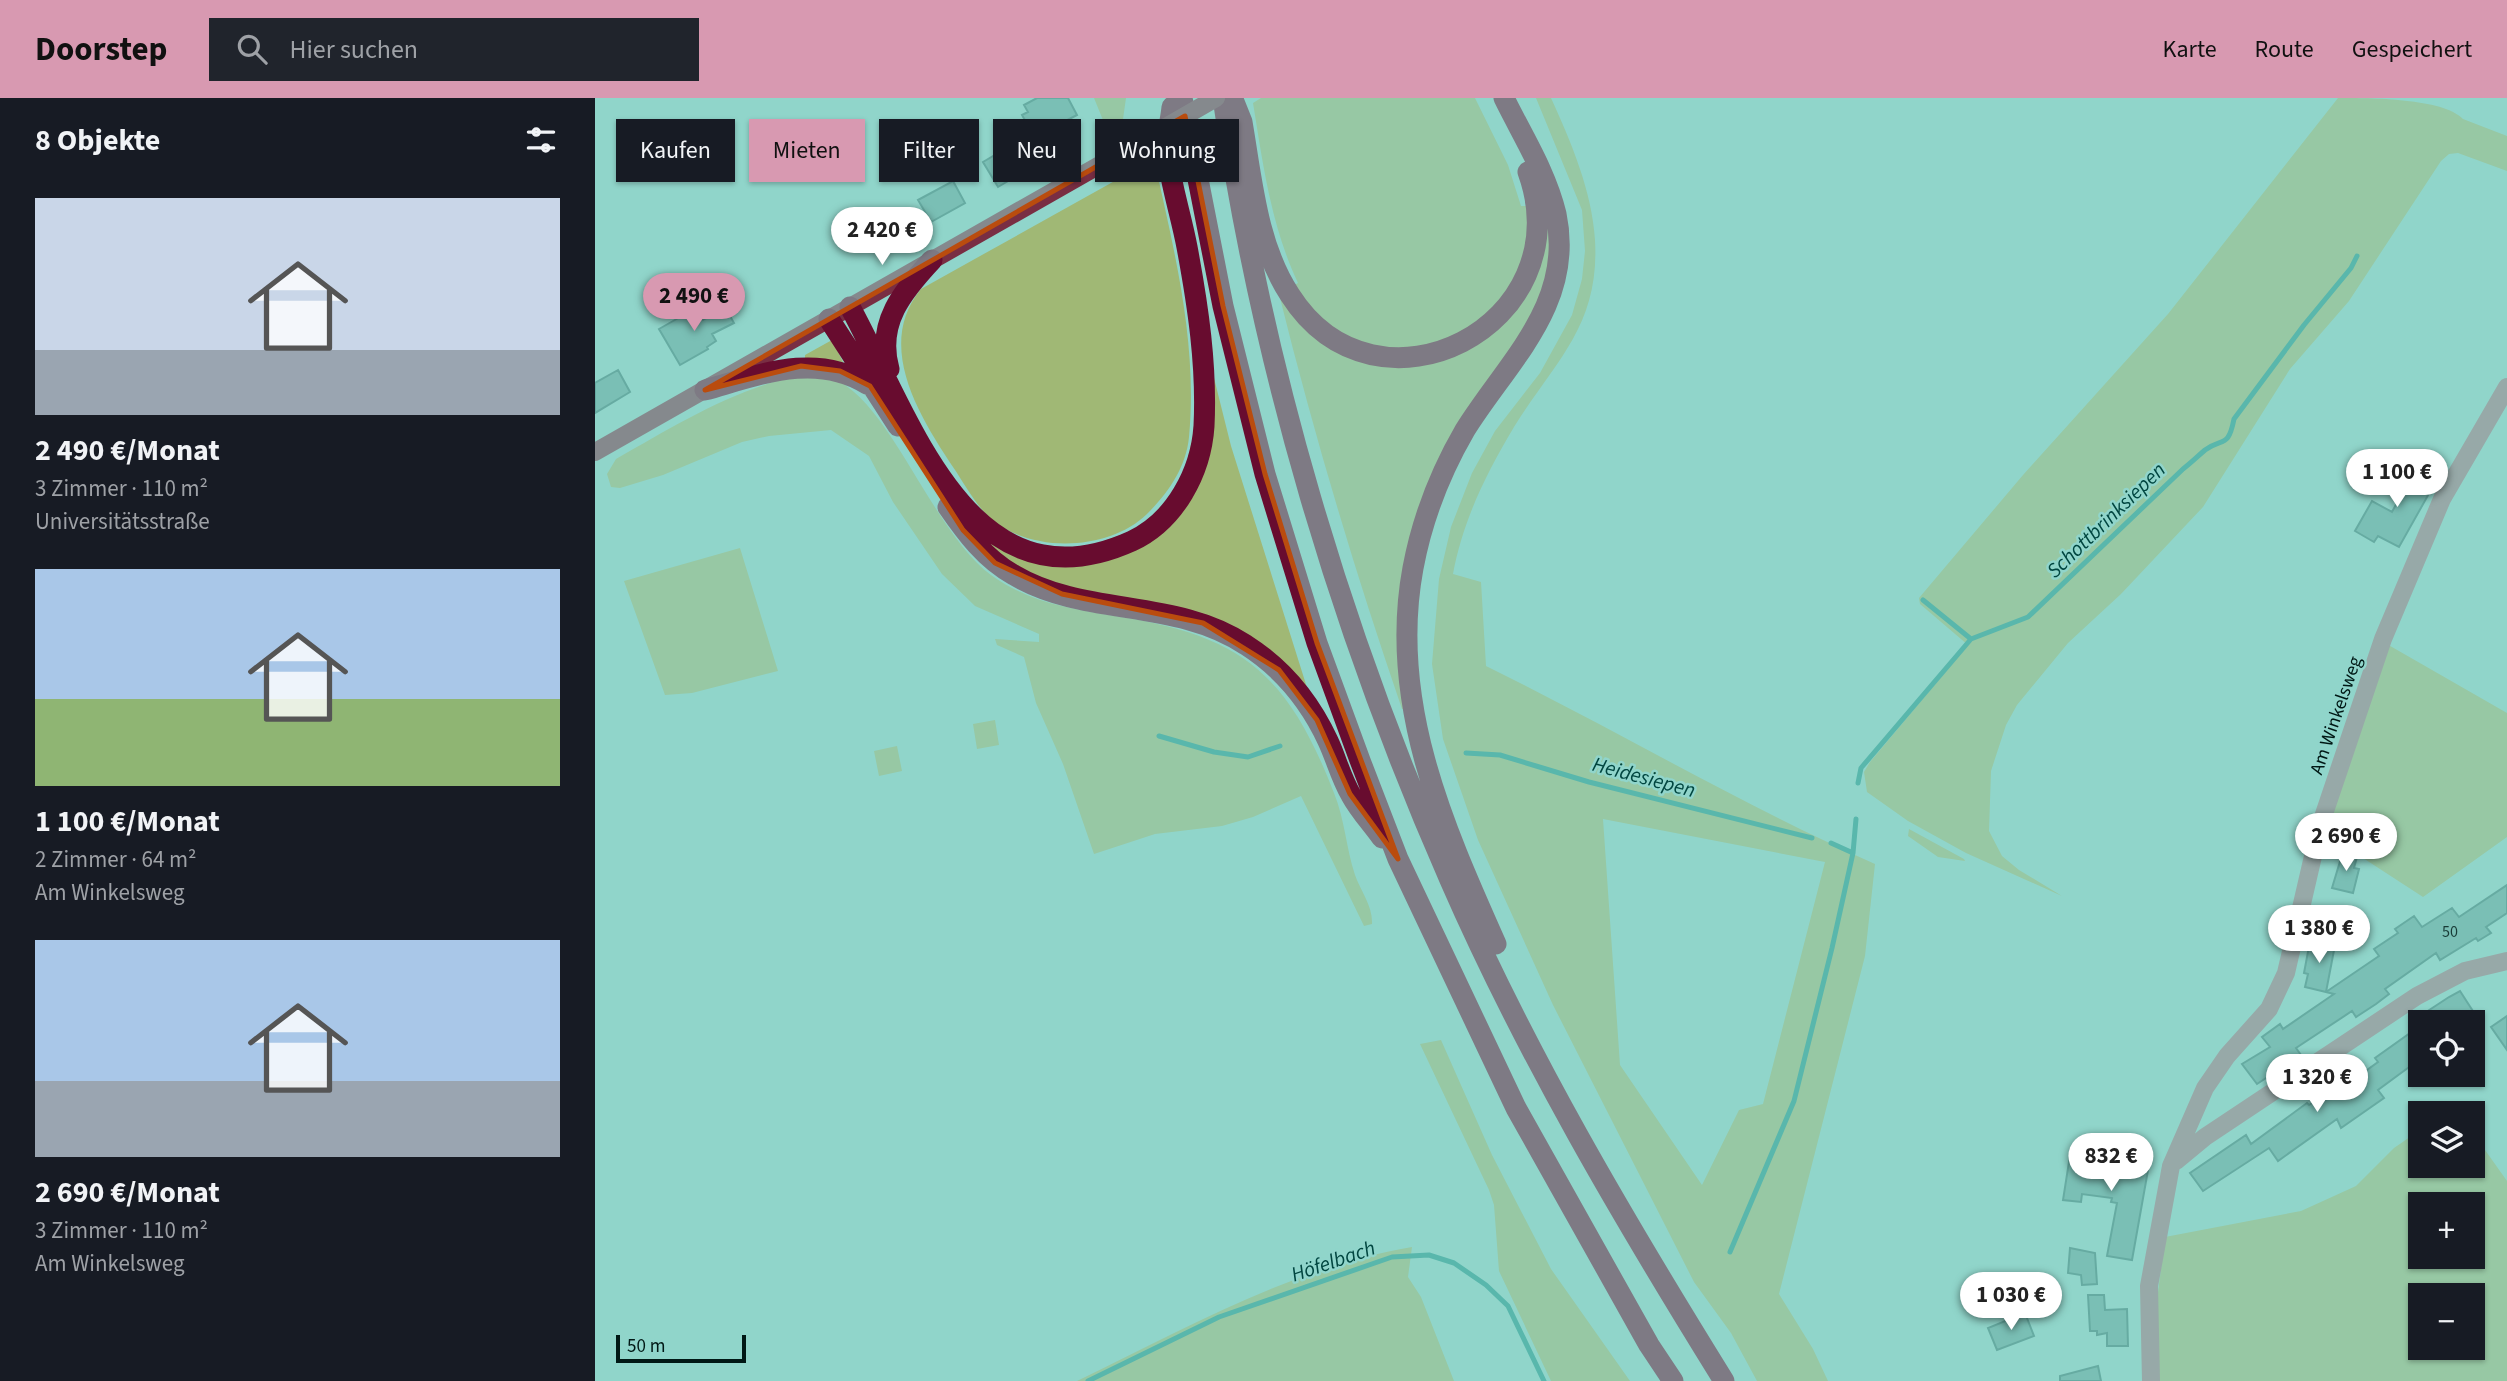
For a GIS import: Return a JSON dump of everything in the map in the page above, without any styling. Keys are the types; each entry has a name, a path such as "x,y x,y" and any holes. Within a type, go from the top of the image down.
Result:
{"highway":[{"path":"851,307 936,468 962,507 980,525 1008,544 1044,555 1087,556 1137,539 1173,507 1185,489 1200,453 1205,402 1200,316 1167,144 1173,98"},
{"path":"1182,98 1223,306 1265,474 1317,643 1398,859 1515,1108 1649,1345 1673,1381"},
{"path":"1223,98 1235,180 1259,294 1299,450 1326,544 1397,752 1451,882 1499,981 1611,1193 1724,1381"},
{"path":"1233,98 1242,122 1268,251 1289,293 1312,323 1330,337 1368,353 1410,357 1452,348 1484,330 1513,301 1531,265 1538,232 1536,197 1518,149 1492,98"},
{"path":"1499,981 1498,948 1442,817 1422,756 1409,693 1407,643 1413,568 1440,478 1467,428 1534,335 1553,292 1558,271 1558,232 1549,193 1504,98"},
{"path":"896,394 887,359 888,323 895,304 932,260"},
{"path":"829,319 963,530 995,563 1014,576 1062,594 1163,612 1203,623 1245,644 1279,670 1317,720 1350,794 1398,859"},
{"path":"705,390 801,366 840,370 870,386"}],"main road":[{"path":"595,452 1216,98"}],"street":[{"name":"Am Winkelsweg","path":"2151,1381 2149,1286 2171,1166 2205,1088 2277,994 2286,973 2320,826 2383,639 2442,499 2507,387"},
{"path":"2171,1166 2205,1137 2417,996 2465,971 2507,961"}],"highlighted area":[{"path":"1185,116 1223,306 1265,474 1317,643 1398,859 1350,794 1317,720 1279,670 1203,623 1062,594 995,563 963,530 870,386 840,371 801,366 705,390"}],"green space":[{"path":"1094,98 1126,98 1123,119 1103,119"},
{"path":"1261,98 1475,98 1508,165 1521,206 1546,206 1551,235 1549,272 1539,305 1434,478 1405,709 1402,709 1352,555 1306,399 1279,294 1298,283 1281,239 1265,172 1253,103"},
{"path":"1536,98 1551,98 1573,149 1590,203 1595,240 1595,270 1590,296 1572,341 1514,427 1485,480 1469,516 1453,574 1481,582 1486,666 1776,817 1875,864 1865,956 1779,1294 1813,1349 1828,1381 1757,1381 1731,1333 1694,1282 1553,1005 1478,840 1443,739 1432,664 1439,579 1451,527 1472,473 1495,431 1540,373 1572,315 1582,279 1585,251 1582,210","holes":["1603,819 1825,862 1763,1104 1739,1110 1702,1185 1620,1065"]},
{"path":"2338,98 2423,103 2453,112 2463,119 2507,136 2507,171 2458,153 2449,154 2441,161 2349,301 2290,369 2203,507 2121,594 2068,643 2017,705 2006,725 1991,771 1989,831 2002,856 2019,870 2062,896 1966,853 1908,821 1867,792 1864,772 1870,762 1968,645 1920,604 1919,598 2023,475 2168,314"},
{"path":"1113,182 1159,182 1182,297 1191,402 1189,437 1184,459 1175,479 1147,514 1112,535 1070,543 1026,538 1007,530 990,518 970,493 927,426 907,380 902,356 902,333 908,311 921,289"},
{"path":"832,340 843,362 805,358 805,355"},
{"path":"1211,366 1231,446 1309,694 1278,658 1013,568 972,528 1043,563 1173,516"},
{"path":"801,375 833,379 853,391 873,412 950,529 970,555 991,575 1020,592 1050,603 1159,624 1196,635 1228,649 1255,667 1278,690 1317,752 1338,803 1352,865 1369,905 1372,924 1364,926 1301,796 1253,817 1222,826 1155,834 1094,854 1063,764 1036,703 1024,657 997,645 995,639 1039,642 1039,634 975,606 942,574 893,502 869,456 831,430 769,436 742,442 663,475 620,488 611,487 607,474 616,459 728,399 776,381"},
{"path":"740,548 778,671 692,693 665,695 624,581"},
{"path":"2385,643 2507,713 2507,837 2423,897 2323,832"},
{"path":"995,720 999,745 977,749 973,724"},
{"path":"897,746 902,771 879,776 874,751"},
{"path":"1909,829 1965,861 1938,857 1908,836"},
{"path":"1441,1040 1492,1155 1551,1269 1630,1381 1551,1381 1499,1271 1494,1205 1489,1190 1420,1044"},
{"path":"2408,1138 2408,1178 2485,1178 2485,1150 2507,1181 2507,1381 2158,1381 2157,1300 2165,1237 2301,1211 2356,1186 2394,1148"},
{"path":"1412,1247 1408,1277 1421,1297 1454,1381 1077,1381 1282,1284 1368,1256"}],"building":[{"path":"1037,98 1068,98 1077,115 1069,119 1024,119 1022,115 1028,112 1024,105"},
{"path":"993,156 993,179 983,162"},
{"path":"954,182 965,203 931,222 918,200"},
{"path":"725,307 734,323 712,334 716,341 707,347 708,349 680,365 659,329 696,308 703,320"},
{"path":"618,370 630,392 595,413 595,383"},
{"path":"2402,463 2436,481 2399,547 2378,536 2374,542 2355,531 2372,501 2392,512 2407,484 2394,477"},
{"path":"2363,469 2380,478 2371,493 2355,484"},
{"path":"2344,848 2357,857 2354,868 2359,869 2353,893 2332,888"},
{"path":"2507,885 2507,913 2486,927 2491,933 2478,941 2476,938 2440,960 2436,953 2385,989 2389,994 2376,1004 2356,1017 2352,1011 2296,1048 2301,1055 2257,1084 2242,1064 2270,1047 2262,1037 2280,1024 2283,1029 2334,994 2326,992 2379,956 2374,949 2398,933 2395,929 2414,916 2422,927 2452,908 2459,917"},
{"path":"2310,941 2335,945 2326,992 2305,987 2308,974 2304,973"},
{"path":"2460,991 2472,1010 2429,1010"},
{"path":"2507,1016 2507,1050 2491,1027"},
{"path":"2408,1035 2408,1068 2378,1090 2384,1098 2341,1128 2337,1119 2278,1161 2269,1148 2203,1191 2190,1173 2246,1135 2251,1144 2307,1103 2309,1105 2319,1099 2321,1103 2378,1062 2375,1058"},
{"path":"2071,1149 2135,1163 2136,1156 2150,1159 2132,1260 2107,1256 2117,1203 2111,1202 2112,1198 2082,1194 2081,1202 2063,1200"},
{"path":"2070,1248 2095,1253 2097,1284 2082,1285 2081,1275 2068,1273"},
{"path":"2088,1295 2104,1295 2105,1310 2127,1309 2128,1346 2107,1346 2107,1333 2097,1335 2097,1331 2090,1331"},
{"path":"2025,1313 2034,1336 1997,1350 1988,1328"},
{"path":"2098,1366 2101,1381 2060,1381 2060,1376"}],"waterway":[{"name":"Schottbrinksiepen","path":"1858,783 1861,768 1971,639 2028,617 2183,469 2205,450 2227,439 2234,419 2304,325 2351,268 2357,256"},
{"path":"1923,600 1971,639"},
{"name":"Heidesiepen","path":"1159,736 1214,752 1248,757 1280,746"},
{"name":"Heidesiepen","path":"1466,753 1500,755 1589,782 1812,838"},
{"path":"1730,1252 1794,1101 1853,853 1856,819"},
{"name":"Heidesiepen","path":"1831,843 1853,853"},
{"name":"Höfelbach","path":"1088,1381 1219,1317 1392,1257 1429,1255 1454,1263 1486,1285 1508,1306 1544,1381"}]}
